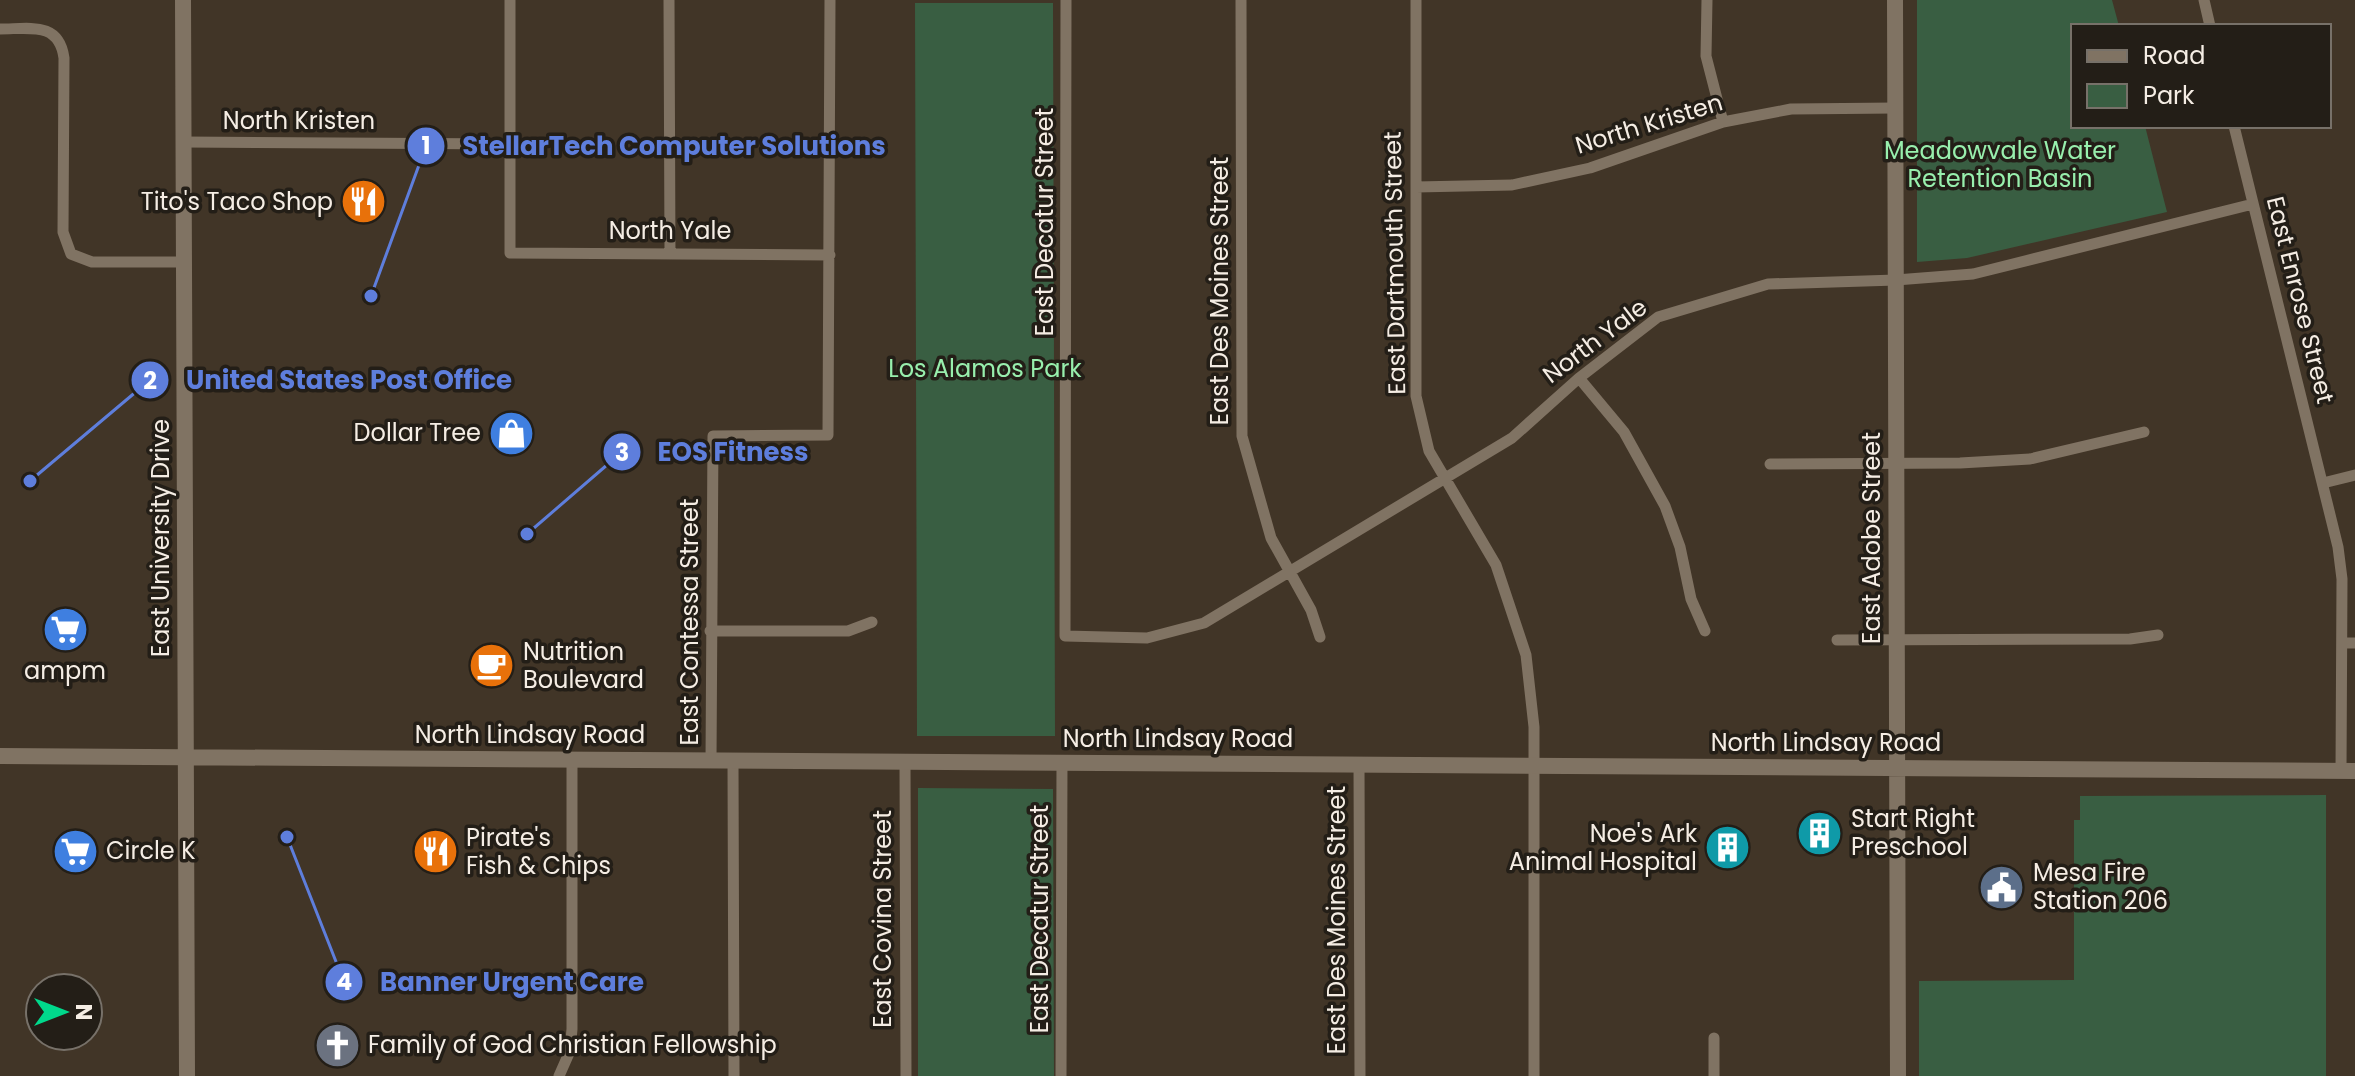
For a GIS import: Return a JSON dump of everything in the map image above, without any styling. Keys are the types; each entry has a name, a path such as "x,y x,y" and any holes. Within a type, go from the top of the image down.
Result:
{"main road":[{"name":"East University Drive","path":"183,0 187,1076"},
{"name":"East Adobe Street","path":"1895,0 1898,1076"},
{"name":"North Lindsay Road","path":"0,756 2348,771"}],"street":[{"path":"510,0 510,144"},
{"path":"669,0 670,253"},
{"path":"830,0 830,255"},
{"name":"East Decatur Street","path":"1065,636 1066,0"},
{"name":"East Des Moines Street","path":"1241,0 1242,436 1271,538 1315,618 1320,637"},
{"name":"East Dartmouth Street","path":"1416,0 1416,396 1429,451 1496,565 1526,655 1534,727 1534,1076"},
{"path":"1707,0 1706,56 1723,122"},
{"path":"2204,0 2210,24"},
{"path":"0,29 37,29 57,36 64,58 63,232 71,254 92,262 184,262"},
{"name":"North Kristen","path":"1416,187 1512,185 1590,168 1723,122 1791,109 1895,108"},
{"name":"East Enrose Street","path":"2234,128 2338,547 2342,579 2348,771"},
{"name":"North Kristen","path":"184,142 510,144"},
{"name":"North Yale","path":"510,144 510,253 830,255"},
{"name":"North Yale","path":"1065,636 1147,638 1204,623 1512,438 1579,378 1658,317 1768,284 1953,277 1996,270 2253,204"},
{"name":"East Contessa Street","path":"711,761 713,436 828,435 830,255"},
{"path":"1579,378 1624,432 1665,506 1680,547 1691,599 1705,631"},
{"path":"1770,464 1960,463 2030,459 2144,432"},
{"path":"2323,483 2355,475"},
{"path":"710,631 848,631 872,622"},
{"path":"1837,640 2130,639 2158,635"},
{"path":"2342,643 2355,643"},
{"path":"559,1076 567,1061 572,1040 572,760"},
{"name":"East Contessa Street","path":"733,761 734,1076"},
{"name":"East Covina Street","path":"905,762 906,1076"},
{"name":"East Decatur Street","path":"1061,1076 1062,762"},
{"name":"East Des Moines Street","path":"1359,764 1360,1076"},
{"path":"1714,1038 1714,1076"}],"green space":[{"name":"Meadowvale Water Retention Basin","path":"1917,0 2112,0 2118,24 2071,24 2071,128 2146,128 2167,212 1967,258 1917,262"},
{"name":"Los Alamos Park","path":"915,3 1053,3 1055,736 917,736"},
{"path":"918,788 1053,789 1054,1076 918,1076"},
{"path":"2326,795 2326,1076 1919,1076 1919,981 2074,980 2074,820 2080,820 2080,796"}],"place":[{"name":"Tito's Taco Shop","path":"364,202"},
{"name":"StellarTech Computer Solutions","path":"371,296"},
{"name":"Dollar Tree","path":"512,433"},
{"name":"United States Post Office","path":"30,481"},
{"name":"EOS Fitness","path":"527,534"},
{"name":"ampm","path":"65,629"},
{"name":"Nutrition Boulevard","path":"492,666"},
{"name":"Start Right Preschool","path":"1820,833"},
{"name":"Banner Urgent Care","path":"287,837"},
{"name":"Noe's Ark Animal Hospital","path":"1728,848"},
{"name":"Circle K","path":"75,851"},
{"name":"Pirate's Fish & Chips","path":"435,852"},
{"name":"Mesa Fire Station 206","path":"2002,887"},
{"name":"Family of God Christian Fellowship","path":"337,1045"}]}
